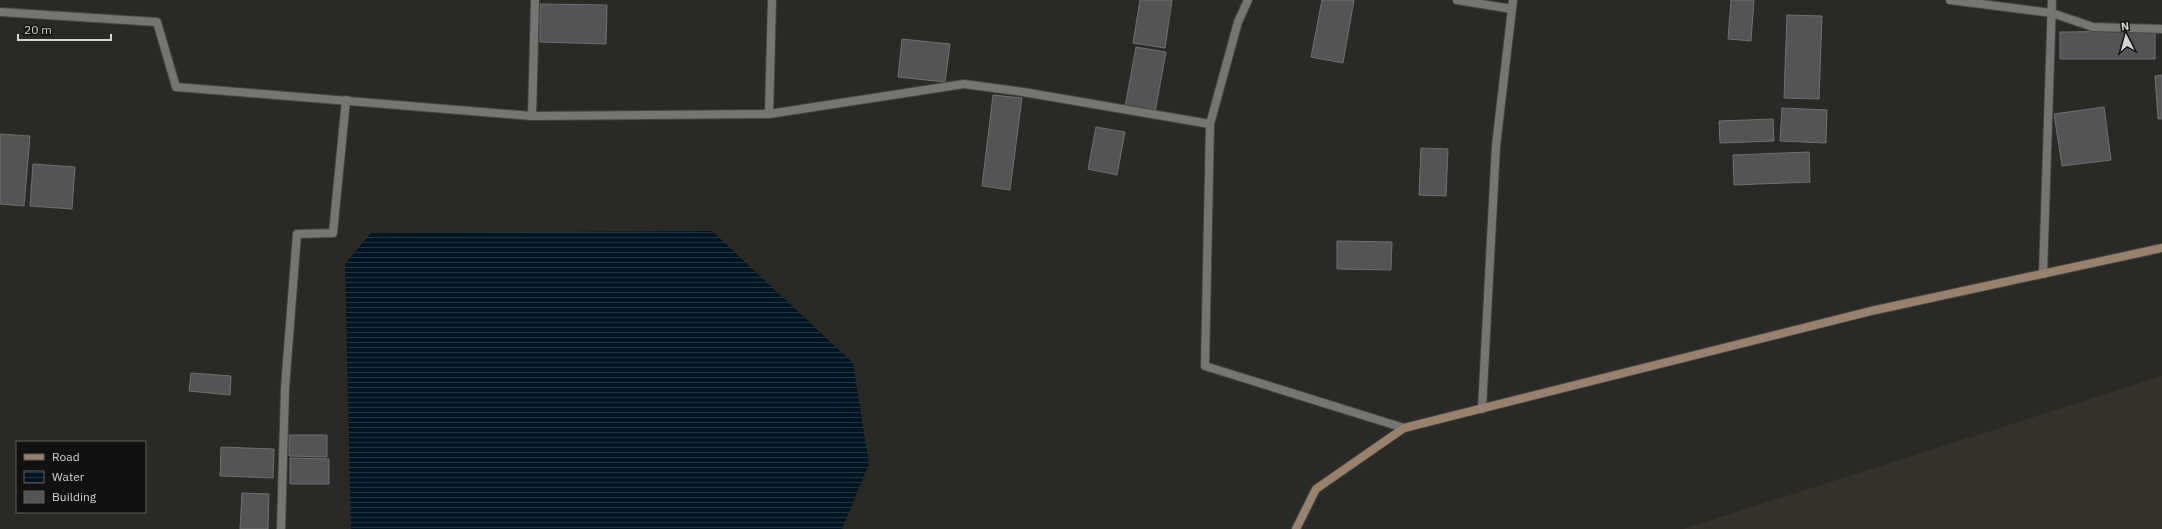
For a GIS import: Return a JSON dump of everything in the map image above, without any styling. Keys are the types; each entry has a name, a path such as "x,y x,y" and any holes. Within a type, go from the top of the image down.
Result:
{"street":[{"path":"532,116 535,0"},
{"path":"769,114 772,0"},
{"path":"1248,0 1238,22 1210,124 1205,366 1404,428"},
{"path":"1457,0 1512,9"},
{"path":"1482,409 1496,146 1513,0"},
{"path":"1950,0 2052,13 2093,27 2162,29"},
{"path":"2043,274 2052,0"},
{"path":"0,12 157,22 176,87 532,116 769,114 964,84 1023,92 1210,124"},
{"path":"281,529 285,388 298,234 333,233 346,100"},
{"path":"1296,529 1316,489 1404,428 1871,311 2162,248"}],"shaded area":[{"path":"2162,376 2162,529 1683,529"}],"water":[{"path":"712,231 853,363 869,464 842,529 351,529 345,264 371,233"}],"building":[{"path":"1140,0 1172,0 1165,48 1133,43"},
{"path":"1322,0 1354,0 1343,63 1311,57"},
{"path":"1731,0 1754,0 1751,41 1728,39"},
{"path":"540,4 607,5 606,44 540,42"},
{"path":"1787,15 1822,16 1819,99 1784,98"},
{"path":"2155,31 2155,59 2060,59 2060,32"},
{"path":"902,39 950,44 945,82 898,77"},
{"path":"1136,47 1166,52 1155,112 1125,107"},
{"path":"2162,75 2162,119 2158,119 2155,76"},
{"path":"993,95 1022,98 1010,190 982,186"},
{"path":"2104,107 2111,160 2062,166 2054,114"},
{"path":"1782,108 1827,110 1826,143 1780,141"},
{"path":"1773,119 1774,141 1720,143 1719,121"},
{"path":"1096,127 1125,132 1117,175 1088,169"},
{"path":"0,134 30,136 24,206 0,204"},
{"path":"1421,148 1448,149 1446,196 1419,195"},
{"path":"1809,152 1810,182 1734,185 1733,155"},
{"path":"33,164 75,167 72,209 30,206"},
{"path":"1337,241 1392,242 1391,270 1337,269"},
{"path":"191,373 231,376 230,395 189,391"},
{"path":"289,435 327,435 327,457 289,456"},
{"path":"221,447 274,449 273,478 220,476"},
{"path":"290,458 329,459 329,484 290,484"},
{"path":"242,493 269,494 268,529 240,529"}]}
